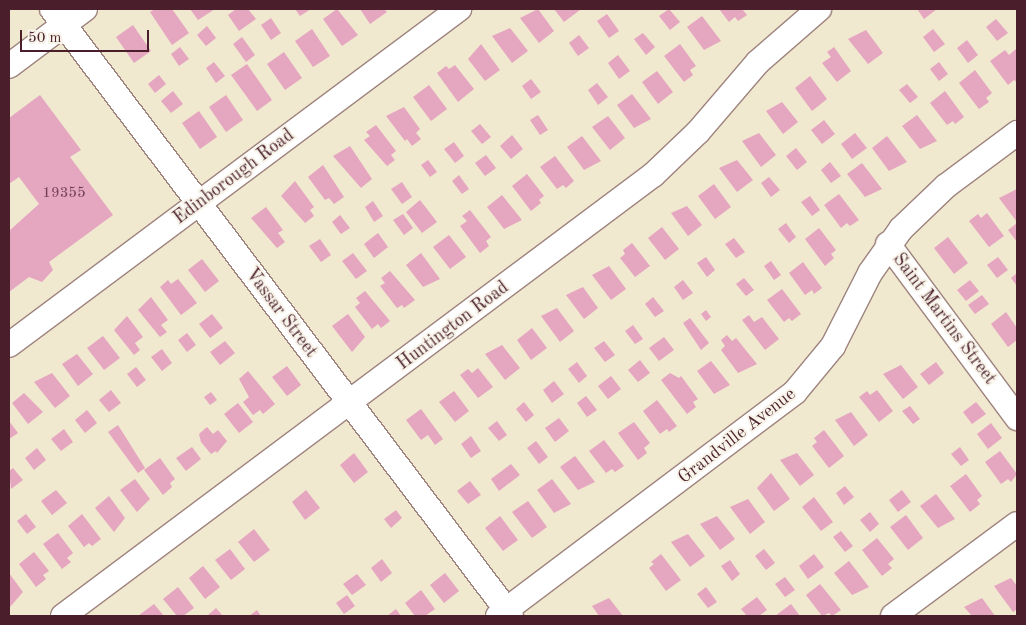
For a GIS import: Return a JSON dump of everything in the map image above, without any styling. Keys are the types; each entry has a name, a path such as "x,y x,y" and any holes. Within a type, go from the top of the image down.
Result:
{"street":[{"path":"9,66 57,17 84,9"},
{"name":"Edinborough Road","path":"9,345 459,9"},
{"name":"Huntington Road","path":"63,616 653,175 698,132 758,62 819,9"},
{"name":"Vassar Street","path":"57,17 349,403 505,614"},
{"name":"Grandville Avenue","path":"505,614 795,392 833,346 888,244 917,212 946,186 1017,133"},
{"name":"Saint Martins Street","path":"888,244 1014,408"},
{"path":"893,616 1017,524"}],"building":[{"path":"155,9 172,9 189,33 172,45 150,12"},
{"path":"190,9 215,9 198,20"},
{"path":"236,9 248,9 256,19 239,31 228,15"},
{"path":"295,9 311,9 300,16"},
{"path":"337,9 358,35 342,46 323,19"},
{"path":"360,9 384,9 387,12 370,24"},
{"path":"538,9 554,31 539,43 520,18"},
{"path":"554,9 579,9 580,10 564,22"},
{"path":"669,9 680,22 670,30 659,16"},
{"path":"719,9 742,9 747,15 738,21 735,17 729,22"},
{"path":"917,9 937,9 924,19"},
{"path":"607,14 619,31 609,38 597,21"},
{"path":"702,16 721,41 704,50 687,27"},
{"path":"271,18 281,33 271,40 261,25"},
{"path":"996,19 1008,33 997,41 986,27"},
{"path":"133,25 151,51 134,63 116,37"},
{"path":"207,26 216,38 206,46 197,35"},
{"path":"510,28 528,51 512,63 492,36"},
{"path":"312,29 330,56 313,67 295,41"},
{"path":"933,29 945,44 934,52 923,37"},
{"path":"866,30 883,53 868,64 848,39"},
{"path":"643,33 655,47 646,55 634,39"},
{"path":"579,35 589,48 578,56 569,43"},
{"path":"242,37 255,55 246,62 233,44"},
{"path":"967,40 978,55 968,63 957,48"},
{"path":"481,44 500,70 485,81 468,59"},
{"path":"680,44 696,66 690,70 693,75 684,82 664,56"},
{"path":"180,47 189,59 179,66 171,54"},
{"path":"834,47 851,71 837,82 822,63 831,57 827,52"},
{"path":"1016,49 1017,82 1014,80 1008,85 990,61 1005,50 1009,55"},
{"path":"284,52 302,78 285,90 267,64"},
{"path":"618,55 630,71 619,79 608,63"},
{"path":"214,62 225,76 216,83 206,68"},
{"path":"939,62 948,74 939,81 930,69"},
{"path":"247,64 272,100 257,111 231,75"},
{"path":"455,65 474,89 458,102 437,73 446,66 449,69"},
{"path":"975,70 992,93 986,98 989,102 979,109 959,83"},
{"path":"657,71 673,92 658,104 642,82"},
{"path":"159,75 166,84 155,93 148,84"},
{"path":"810,76 827,99 812,111 795,88"},
{"path":"531,79 541,92 531,99 522,86"},
{"path":"597,83 608,97 598,105 588,90"},
{"path":"907,84 918,97 910,103 899,90"},
{"path":"429,85 447,109 431,121 413,97"},
{"path":"173,91 183,104 171,113 161,101"},
{"path":"945,91 964,117 955,124 953,121 947,125 930,103"},
{"path":"632,94 651,119 634,128 617,105"},
{"path":"40,95 81,150 70,157 113,215 49,262 53,270 42,282 29,277 9,292 9,231 39,204 19,177 9,184 9,118"},
{"path":"226,95 243,120 226,132 209,107"},
{"path":"782,102 798,122 783,134 766,111"},
{"path":"404,107 420,129 416,133 421,139 412,146 407,139 405,141 386,116"},
{"path":"199,111 217,137 200,149 182,123"},
{"path":"538,115 548,130 540,135 530,120"},
{"path":"917,115 937,141 920,149 902,126"},
{"path":"608,116 625,138 610,150 592,127"},
{"path":"824,120 835,134 822,144 811,130"},
{"path":"480,124 491,137 482,144 471,131"},
{"path":"376,125 396,151 391,155 395,160 387,166 364,140 370,136 366,132"},
{"path":"759,133 776,155 761,167 742,141"},
{"path":"855,133 867,148 852,159 841,144"},
{"path":"512,135 523,149 511,159 500,146"},
{"path":"582,136 601,161 584,170 567,147"},
{"path":"887,136 907,162 889,171 872,148"},
{"path":"454,142 464,156 455,163 444,149"},
{"path":"350,146 372,179 361,188 333,156"},
{"path":"796,148 807,162 797,170 786,156"},
{"path":"486,155 496,168 485,176 475,163"},
{"path":"555,156 574,181 566,188 563,185 557,189 540,167"},
{"path":"428,160 437,172 430,177 421,165"},
{"path":"737,160 753,180 737,192 719,168"},
{"path":"830,162 841,176 831,183 821,170"},
{"path":"862,163 882,189 865,197 847,174"},
{"path":"323,165 344,197 334,204 329,198 325,200 308,177"},
{"path":"527,174 544,196 539,200 541,203 531,211 512,186"},
{"path":"459,175 469,189 462,194 452,181"},
{"path":"769,177 780,190 771,197 761,183"},
{"path":"295,181 314,207 310,210 314,216 305,223 281,196"},
{"path":"402,182 412,197 402,204 391,189"},
{"path":"714,184 731,207 715,219 698,196"},
{"path":"1017,189 1017,222 999,198"},
{"path":"839,194 859,220 850,226 847,223 841,228 824,205"},
{"path":"502,195 522,220 504,229 487,207"},
{"path":"810,196 820,210 812,216 801,202"},
{"path":"420,200 437,222 422,233 406,212"},
{"path":"373,201 383,216 374,222 365,207"},
{"path":"687,206 702,225 688,236 671,213"},
{"path":"266,207 283,230 278,233 285,242 277,248 251,218"},
{"path":"470,210 491,237 486,241 489,246 480,253 460,226 467,221 462,216"},
{"path":"987,213 1004,236 989,247 969,221 978,214 981,218"},
{"path":"403,214 413,228 404,235 393,220"},
{"path":"340,215 350,228 341,234 332,222"},
{"path":"786,223 796,237 789,243 778,229"},
{"path":"1017,223 1017,242 1008,230"},
{"path":"662,227 679,249 665,260 648,238"},
{"path":"819,228 836,250 831,254 834,258 825,266 805,239"},
{"path":"378,233 388,247 374,258 364,244"},
{"path":"449,235 466,257 450,269 433,247"},
{"path":"948,237 968,263 954,274 934,248"},
{"path":"734,238 745,252 736,258 725,244"},
{"path":"320,239 331,255 321,262 309,246"},
{"path":"632,243 650,266 635,277 620,258 625,254 623,250"},
{"path":"353,253 367,271 356,279 342,261"},
{"path":"421,253 440,279 423,287 406,265"},
{"path":"706,257 715,270 707,277 697,263"},
{"path":"998,257 1008,270 997,278 987,265"},
{"path":"202,259 219,281 205,292 188,270"},
{"path":"771,261 781,275 774,280 764,266"},
{"path":"803,262 822,288 814,294 812,290 805,295 789,273"},
{"path":"609,266 626,289 611,300 592,275"},
{"path":"390,271 415,300 404,308 402,305 397,308 380,286 385,283 381,278"},
{"path":"1017,273 1017,286 1011,278"},
{"path":"744,278 754,290 746,296 736,284"},
{"path":"178,279 197,303 181,315 160,287 168,280 171,284"},
{"path":"683,280 693,293 683,300 674,287"},
{"path":"970,280 979,291 966,301 957,290"},
{"path":"583,287 598,308 584,319 566,295"},
{"path":"782,289 801,314 792,321 789,318 784,322 767,300"},
{"path":"365,291 390,321 381,328 378,324 372,329 355,307 360,303 356,298"},
{"path":"982,295 989,304 975,314 968,305"},
{"path":"151,297 168,320 161,325 167,332 160,337 138,310"},
{"path":"653,297 664,311 655,317 645,304"},
{"path":"557,308 574,331 560,342 541,316"},
{"path":"706,310 711,317 706,321 701,314"},
{"path":"1006,312 1017,328 1017,340 1008,347 991,324"},
{"path":"212,314 223,328 210,338 199,324"},
{"path":"348,314 365,337 352,352 332,326"},
{"path":"749,315 754,322 762,317 779,339 765,350 742,320"},
{"path":"127,316 143,337 135,343 140,350 134,355 114,330"},
{"path":"690,318 709,343 701,350 683,323"},
{"path":"633,325 643,339 635,344 625,331"},
{"path":"532,328 547,348 531,360 517,340"},
{"path":"187,333 196,345 187,352 178,340"},
{"path":"727,335 732,341 736,338 757,364 738,373 721,350 725,346 721,340"},
{"path":"103,336 120,358 104,370 87,348"},
{"path":"664,337 674,350 659,361 649,348"},
{"path":"225,341 235,353 220,365 210,352"},
{"path":"604,341 615,355 605,362 594,348"},
{"path":"502,345 520,368 505,380 485,354"},
{"path":"162,349 172,363 162,371 151,357"},
{"path":"77,354 93,374 78,386 62,364"},
{"path":"640,360 650,373 638,382 628,370"},
{"path":"711,361 730,385 714,394 697,371"},
{"path":"577,362 587,376 579,383 568,369"},
{"path":"936,362 944,373 929,385 920,374"},
{"path":"901,365 918,387 903,399 883,374"},
{"path":"287,366 301,385 287,396 272,377"},
{"path":"136,367 146,380 137,387 127,374"},
{"path":"478,368 493,387 478,398 460,375 468,369 472,373"},
{"path":"248,371 275,404 263,414 260,410 253,415 243,402 249,397 239,379"},
{"path":"52,373 70,396 55,408 34,382"},
{"path":"670,373 679,378 681,376 698,399 693,402 696,407 687,414 661,380"},
{"path":"611,376 621,389 608,399 598,386"},
{"path":"554,381 564,394 552,403 543,390"},
{"path":"111,390 121,403 109,412 99,400"},
{"path":"877,390 893,411 879,422 859,397 867,391 870,395"},
{"path":"454,391 469,411 455,422 439,402"},
{"path":"211,392 217,400 210,405 204,397"},
{"path":"24,393 43,412 28,424 12,403"},
{"path":"586,396 597,410 587,417 577,403"},
{"path":"657,400 677,426 669,432 667,429 660,434 643,411"},
{"path":"524,402 534,415 526,422 516,409"},
{"path":"976,402 986,414 972,424 963,412"},
{"path":"238,403 253,422 239,433 224,414"},
{"path":"910,406 920,419 913,424 902,411"},
{"path":"421,409 443,439 435,445 428,435 421,440 406,420"},
{"path":"87,410 97,423 85,433 75,420"},
{"path":"851,412 868,435 854,446 835,420"},
{"path":"559,418 569,431 555,442 545,428"},
{"path":"9,421 18,433 9,439"},
{"path":"497,421 507,435 499,441 488,428"},
{"path":"634,422 650,443 644,448 647,453 638,460 618,433"},
{"path":"991,423 1002,438 988,449 977,434"},
{"path":"118,425 145,468 138,473 108,432"},
{"path":"207,427 213,434 218,430 227,441 217,453 216,451 211,454 201,442 199,434"},
{"path":"64,429 73,442 61,451 51,439"},
{"path":"824,430 844,456 829,468 812,446 817,442 814,438"},
{"path":"471,436 481,451 471,458 461,444"},
{"path":"604,440 624,466 615,472 612,469 606,473 589,451"},
{"path":"536,441 548,457 539,464 527,448"},
{"path":"192,447 201,459 186,471 176,458"},
{"path":"960,447 969,460 961,466 951,454"},
{"path":"37,448 46,460 34,470 25,458"},
{"path":"1000,451 1017,474 1011,482 1008,479 1001,484 985,462"},
{"path":"354,453 368,472 354,483 340,465"},
{"path":"797,453 814,475 800,486 780,460"},
{"path":"575,456 595,482 578,490 560,467"},
{"path":"160,458 175,479 170,483 172,487 163,495 144,470"},
{"path":"511,464 520,475 499,491 491,479"},
{"path":"13,468 23,480 11,489 9,471"},
{"path":"771,473 790,499 774,511 757,488"},
{"path":"966,474 982,496 977,500 980,504 970,512 950,486"},
{"path":"135,479 150,499 137,512 120,490"},
{"path":"552,479 571,504 554,513 537,490"},
{"path":"470,481 481,495 468,504 457,491"},
{"path":"845,486 854,497 844,505 836,493"},
{"path":"56,490 67,503 52,515 41,501"},
{"path":"306,490 320,508 305,520 292,502"},
{"path":"902,490 911,502 898,512 889,500"},
{"path":"936,494 955,519 938,528 920,506"},
{"path":"109,496 125,518 114,532 95,508"},
{"path":"814,497 833,522 821,531 802,507"},
{"path":"748,499 765,522 750,534 730,507"},
{"path":"528,501 547,527 532,538 512,512"},
{"path":"396,510 402,518 391,528 384,519"},
{"path":"870,512 879,524 870,532 860,520"},
{"path":"26,514 36,527 27,534 17,521"},
{"path":"82,514 101,539 92,546 89,543 84,547 68,526"},
{"path":"906,515 923,538 908,550 890,527"},
{"path":"500,516 518,540 503,551 485,528"},
{"path":"717,516 735,539 720,550 700,524"},
{"path":"254,529 270,550 254,562 238,542"},
{"path":"841,531 853,546 845,552 833,537"},
{"path":"58,533 73,553 67,558 71,562 62,569 43,544"},
{"path":"688,534 705,556 690,567 671,542"},
{"path":"877,538 894,559 888,564 892,568 882,576 862,550"},
{"path":"230,549 245,569 231,580 215,560"},
{"path":"764,549 775,563 766,570 755,556"},
{"path":"34,552 49,571 43,575 46,579 36,587 19,564"},
{"path":"661,554 681,580 666,591 649,568 654,564 651,562"},
{"path":"814,554 824,567 808,579 799,566"},
{"path":"382,559 392,573 381,582 371,568"},
{"path":"730,560 740,574 732,581 721,566"},
{"path":"849,561 869,587 852,595 834,573"},
{"path":"203,566 220,587 205,599 189,578"},
{"path":"9,573 23,592 10,607 9,605"},
{"path":"445,573 459,591 444,603 430,585"},
{"path":"357,574 366,585 352,595 343,584"},
{"path":"785,577 795,590 785,597 775,584"},
{"path":"1011,578 1017,586 1017,609 1013,612 994,586"},
{"path":"820,584 841,610 832,616 829,613 822,616 806,595"},
{"path":"178,587 194,608 183,616 177,616 163,599"},
{"path":"706,587 717,602 708,608 697,594"},
{"path":"421,590 435,609 425,616 415,616 405,603"},
{"path":"347,595 355,606 344,614 336,603"},
{"path":"757,597 767,610 759,616 747,616 741,609"},
{"path":"609,598 623,616 599,616 592,606"},
{"path":"982,598 995,616 972,616 964,607"},
{"path":"154,604 164,616 138,616"},
{"path":"791,604 800,616 775,616"},
{"path":"216,608 223,616 208,615"},
{"path":"396,609 401,616 387,616"},
{"path":"257,610 261,616 249,616"}]}
